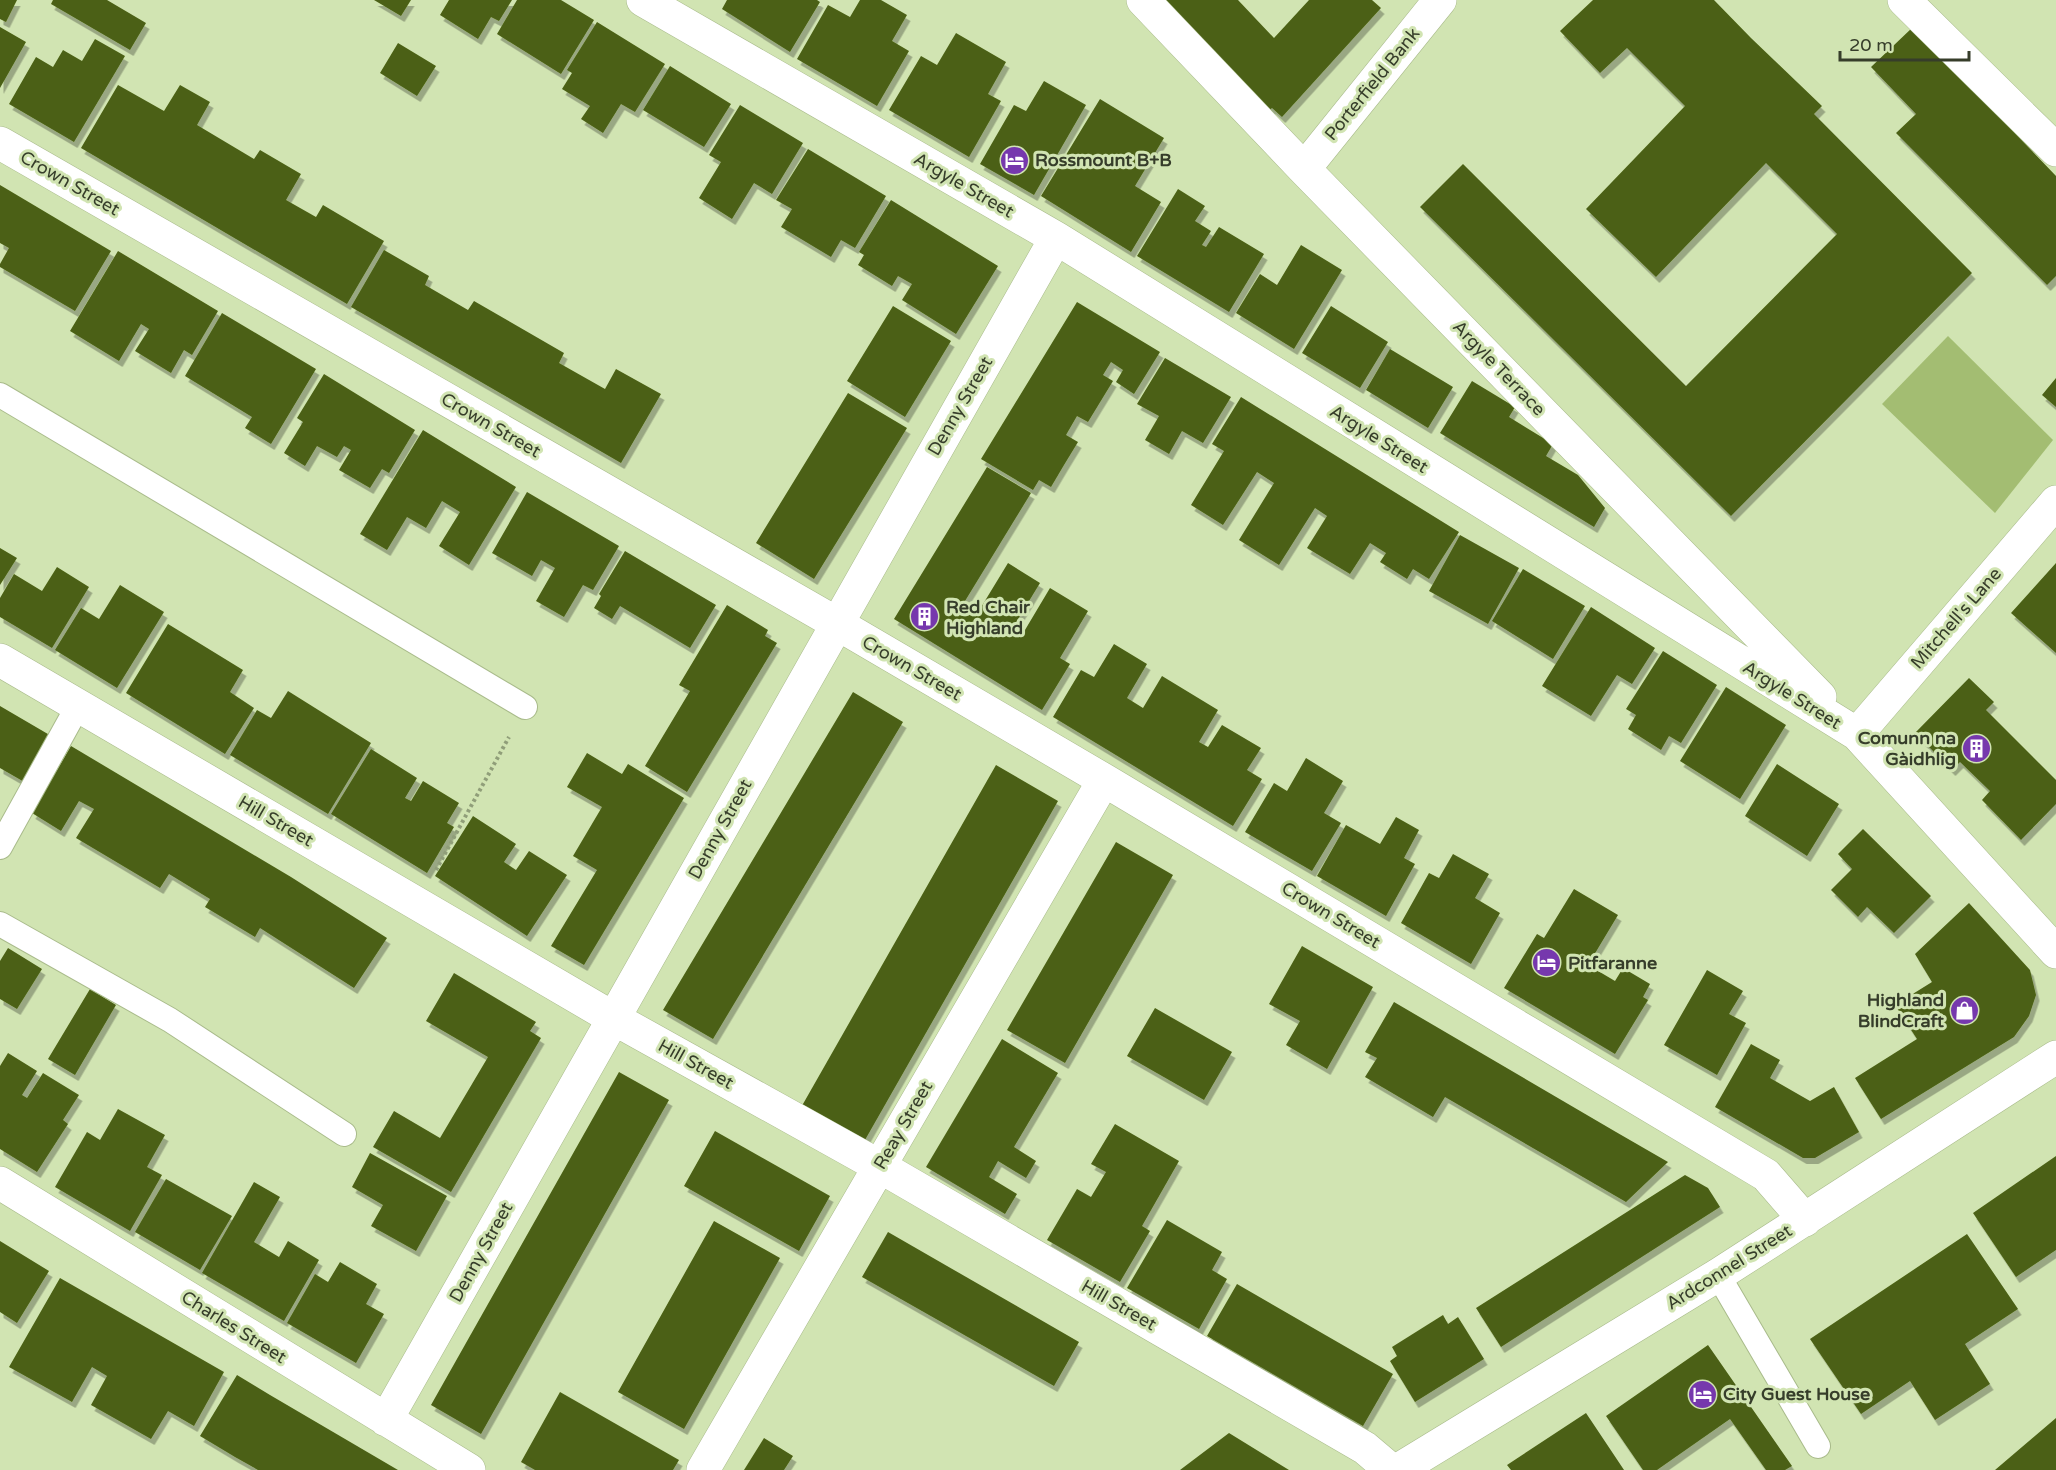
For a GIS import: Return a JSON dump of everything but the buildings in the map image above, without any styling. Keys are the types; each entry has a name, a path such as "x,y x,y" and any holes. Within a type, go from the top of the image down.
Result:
{"street":[{"name":"Argyle Street","path":"643,0 1056,238 1857,735 2056,952"},
{"name":"Argyle Terrace","path":"1143,0 1304,169 1857,735"},
{"name":"Porterfield Bank","path":"1304,169 1440,0"},
{"path":"1904,0 2056,150"},
{"name":"Crown Street","path":"0,143 836,623 1104,780 1766,1175 1805,1220"},
{"name":"Denny Street","path":"386,1420 1056,238"},
{"name":"Mitchell's Lane","path":"1857,735 2056,501"},
{"name":"Hill Street","path":"0,660 613,1018 879,1166 1365,1448 1391,1470"},
{"name":"Reay Street","path":"704,1470 1104,780"},
{"name":"Ardconnel Street","path":"1398,1470 1718,1275 2056,1057"},
{"name":"Charles Street","path":"0,1183 469,1470"}],"lane":[{"path":"0,395 525,707"},
{"path":"0,847 78,706"},
{"path":"0,924 170,1020 344,1134"},
{"path":"1718,1275 1818,1446"}],"path":[{"path":"417,903 525,707"}],"green space":[{"path":"1948,336 2053,440 1995,513 1882,404"}],"place":[{"name":"Rossmount B+B","path":"1014,160"},
{"name":"Red Chair Highland","path":"925,617"},
{"name":"Comunn na Gàidhlig","path":"1977,748"},
{"name":"Pitfaranne","path":"1547,963"},
{"name":"Highland BlindCraft","path":"1965,1010"},
{"name":"City Guest House","path":"1702,1394"}]}
